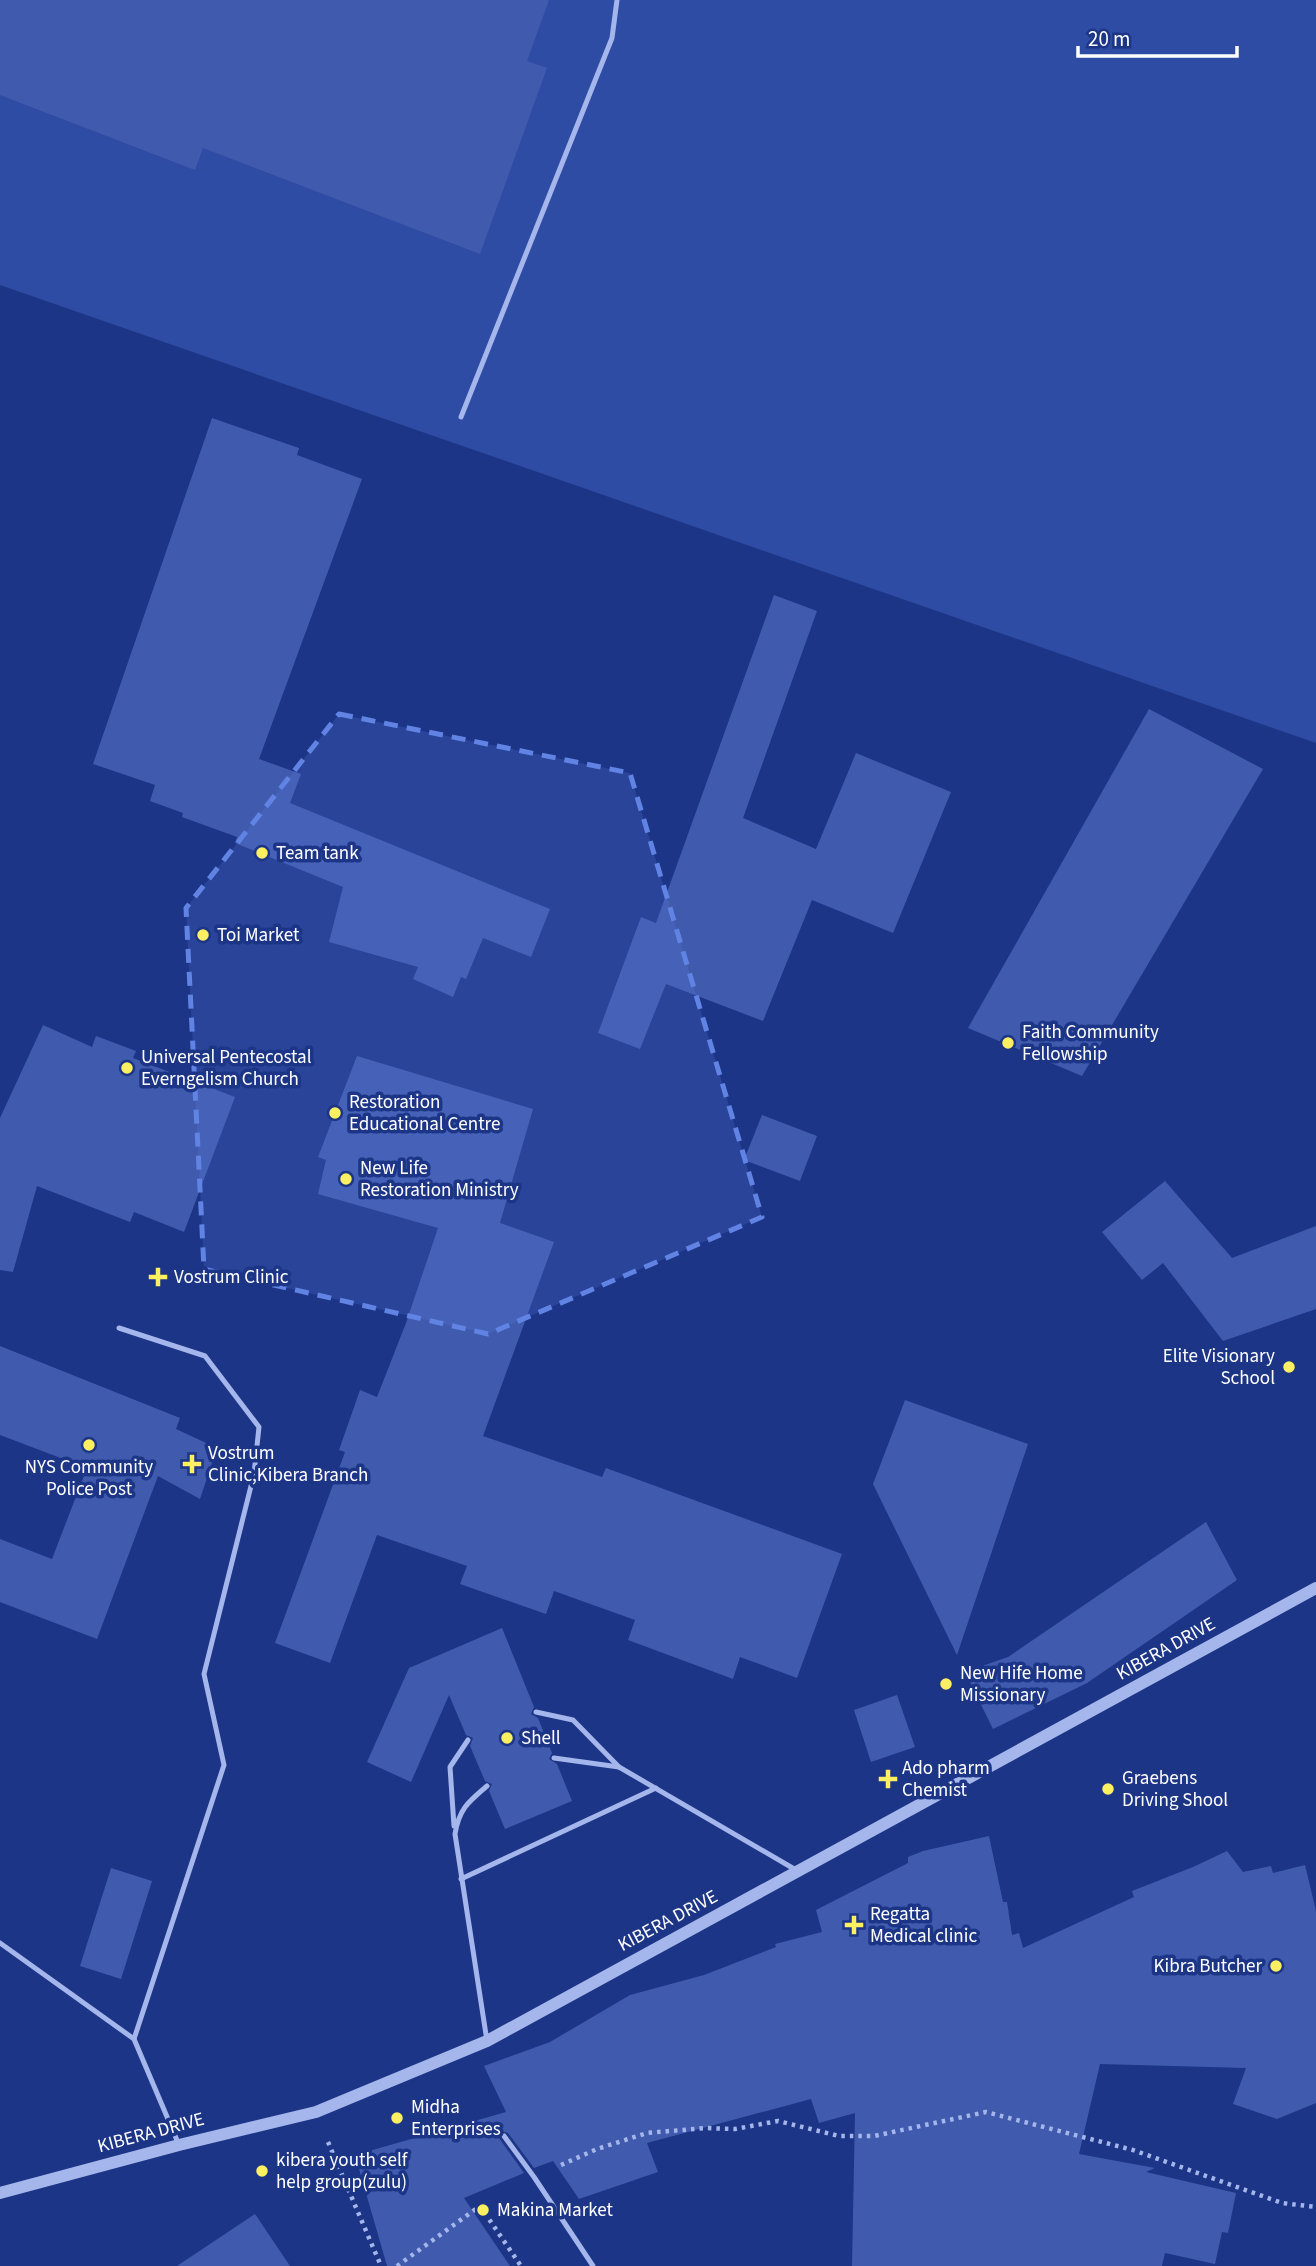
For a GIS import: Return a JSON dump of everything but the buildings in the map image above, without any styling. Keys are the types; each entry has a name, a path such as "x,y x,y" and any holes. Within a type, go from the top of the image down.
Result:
{"street":[{"name":"KIBERA DRIVE","path":"0,2193 316,2112 487,2041 1316,1588"}],"lane":[{"path":"461,417 612,38 617,0"},
{"path":"119,1328 205,1356 258,1427 254,1474 204,1674 223,1765 134,2039"},
{"path":"536,1712 573,1720 619,1767 799,1872"},
{"path":"468,1740 450,1767 455,1835 487,2041"},
{"path":"554,1758 619,1767"},
{"path":"455,1835 458,1817 468,1802 487,1786"},
{"path":"461,1879 656,1788"},
{"path":"0,1943 134,2039 179,2145"},
{"path":"504,2136 534,2176 593,2266"}],"path":[{"path":"316,2112 381,2266"},
{"path":"534,2176 597,2149 646,2133 705,2128 735,2129 778,2121 839,2136 874,2136 986,2112 1133,2150 1282,2203 1316,2207"},
{"path":"397,2266 480,2206 521,2266"}],"highlighted area":[{"path":"339,714 630,773 762,1217 488,1334 204,1269 186,908"}],"shaded area":[{"path":"0,0 1316,0 1316,743 0,285"}],"place":[{"name":"Team tank","path":"262,853"},
{"name":"Toi Market","path":"203,935"},
{"name":"Faith Community Fellowship","path":"1008,1043"},
{"name":"Universal Pentecostal Everngelism Church","path":"127,1068"},
{"name":"Restoration Educational Centre","path":"335,1113"},
{"name":"New Life Restoration Ministry","path":"346,1179"},
{"name":"Vostrum Clinic","path":"158,1277"},
{"name":"Elite Visionary School","path":"1289,1367"},
{"name":"NYS Community Police Post","path":"89,1445"},
{"name":"Vostrum Clinic,Kibera Branch","path":"192,1464"},
{"name":"New Hife Home Missionary","path":"946,1684"},
{"name":"Shell","path":"507,1738"},
{"name":"Ado pharm Chemist","path":"888,1779"},
{"name":"Graebens Driving Shool","path":"1108,1789"},
{"name":"Regatta Medical clinic","path":"854,1925"},
{"name":"Kibra Butcher","path":"1276,1966"},
{"name":"Midha Enterprises","path":"397,2118"},
{"name":"kibera youth self help group(zulu)","path":"262,2171"},
{"name":"Makina Market","path":"483,2210"}]}
